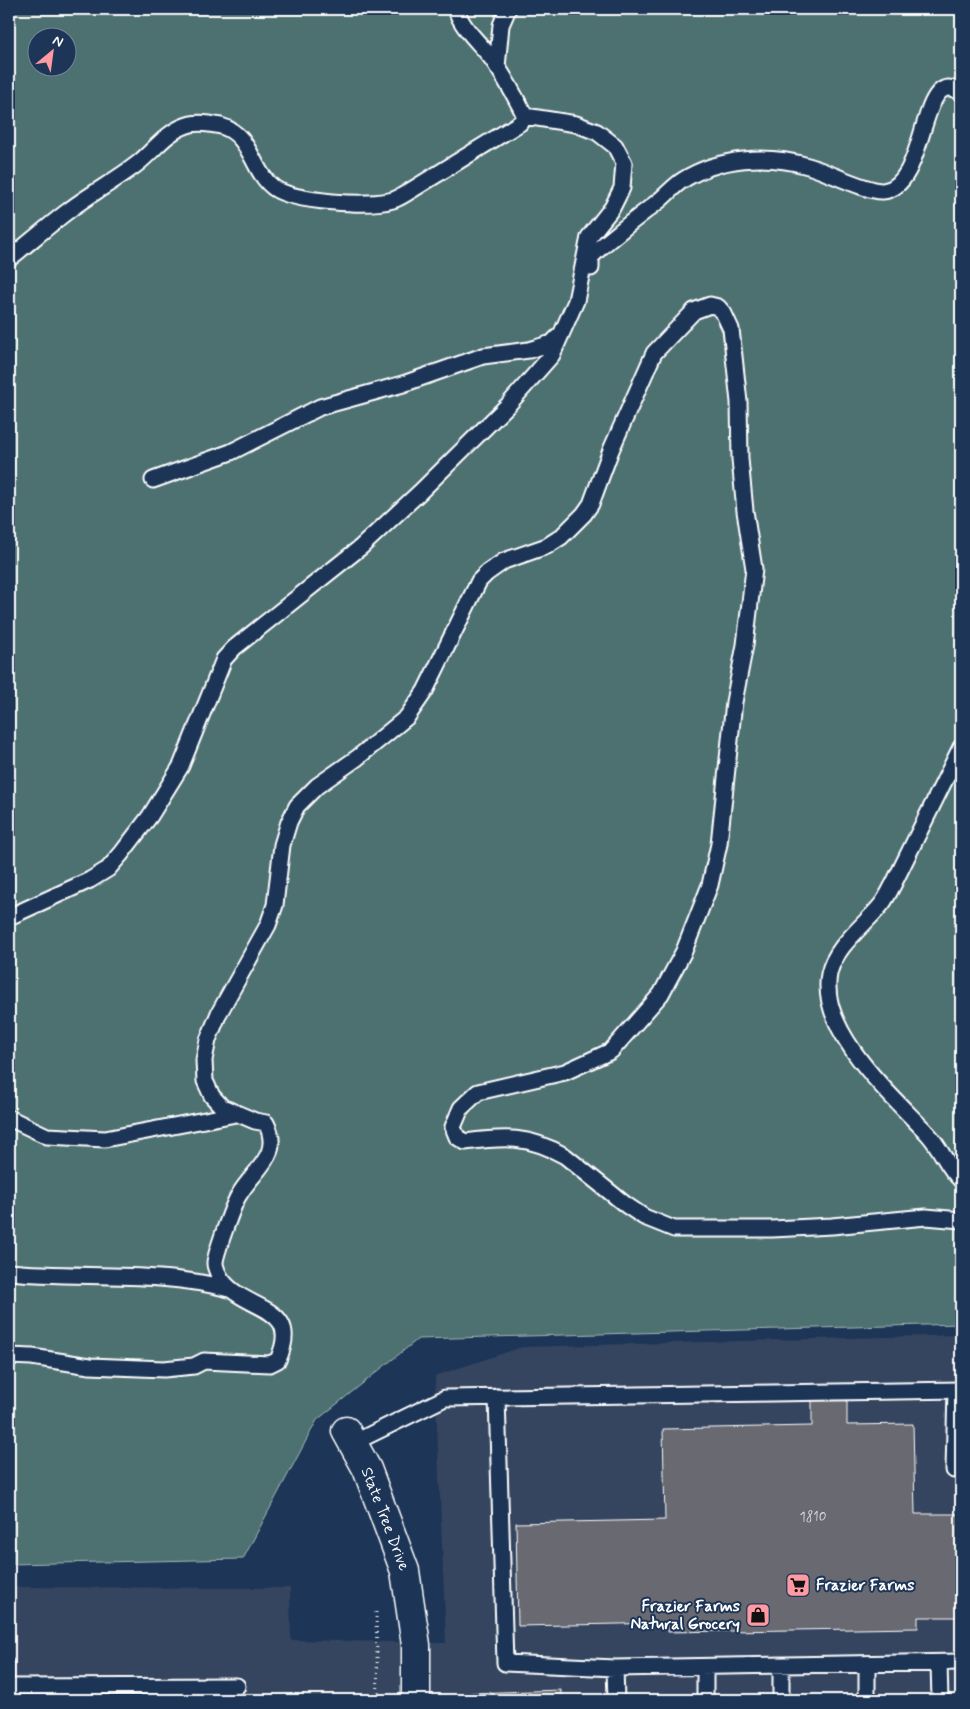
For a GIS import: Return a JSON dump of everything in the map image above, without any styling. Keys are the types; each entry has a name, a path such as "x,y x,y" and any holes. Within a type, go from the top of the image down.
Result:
{"street":[{"name":"State Tree Drive","path":"349,1437 367,1468 405,1571 416,1645 416,1700"}],"lane":[{"path":"456,9 468,31 497,67 525,116"},
{"path":"497,67 501,25 508,9"},
{"path":"576,301 585,290 590,276 592,257 601,247 682,180 730,161 754,159 794,162 841,177 869,190 884,191 909,173 929,108 937,94 945,88 955,88 961,92"},
{"path":"9,259 68,211 138,164 174,130 192,124 213,124 228,128 242,138 266,180 274,188 296,196 346,203 369,204 393,200 410,192 504,134 520,123 525,116"},
{"path":"9,917 90,880 108,869 150,816 181,766 224,659 234,648 360,547 420,492 526,385 552,356 565,330 576,301 589,237 612,208 622,188 624,163 615,146 598,132 576,124 525,116"},
{"path":"229,1289 219,1275 215,1263 230,1214 240,1194 260,1169 271,1150 272,1134 266,1123 236,1114 222,1106 212,1096 205,1081 204,1060 208,1040 273,912 280,880 282,845 289,822 297,806 316,786 357,758 408,717 425,690 479,581 504,561 547,546 561,537 584,514 591,504 610,450 654,353 694,311 710,305 718,307 724,314 731,329 739,402 740,459 745,511 754,570 745,645 732,712 719,844 710,885 684,951 661,994 611,1050 565,1072 478,1092 461,1108 453,1127 457,1137 465,1142 504,1138 540,1143 553,1149 565,1156 644,1217 674,1229 789,1229 926,1217 961,1220"},
{"path":"153,480 232,452 320,408 412,381 483,356 529,350 552,343 565,330"},
{"path":"961,747 886,897 834,960 829,974 828,991 836,1023 844,1036 881,1086 929,1136 961,1180"},
{"path":"9,1118 48,1136 105,1139 236,1114"},
{"path":"9,1272 41,1275 198,1280 229,1289 248,1302 272,1311 282,1322 286,1336 278,1360 270,1364 204,1361 194,1366 164,1369 90,1366 32,1357 9,1356"},
{"path":"349,1437 445,1398 958,1390 954,1470 961,1470"},
{"path":"498,1397 505,1663 615,1668 961,1662"},
{"path":"939,1663 940,1700"},
{"path":"867,1664 867,1700"},
{"path":"781,1666 782,1700"},
{"path":"705,1667 705,1700"},
{"path":"615,1668 616,1700"},
{"path":"14,1687 237,1686"}],"path":[{"path":"376,1612 378,1700"}],"shaded area":[{"path":"961,1335 961,1700 9,1700 9,1587 290,1588 291,1640 446,1643 435,1376 522,1347"}],"green space":[{"path":"9,9 961,9 961,1324 418,1339 317,1420 243,1559 9,1564"}],"building":[{"path":"847,1397 847,1425 913,1424 915,1514 961,1514 961,1617 918,1617 918,1628 668,1632 668,1623 518,1626 516,1523 665,1520 663,1429 812,1426 812,1398"},
{"path":"14,1659 14,1700 9,1700 9,1660"},
{"path":"561,1690 561,1700 471,1700 471,1693"}],"place":[{"name":"Frazier Farms","path":"798,1585"},
{"name":"Frazier Farms Natural Grocery","path":"758,1615"}]}
